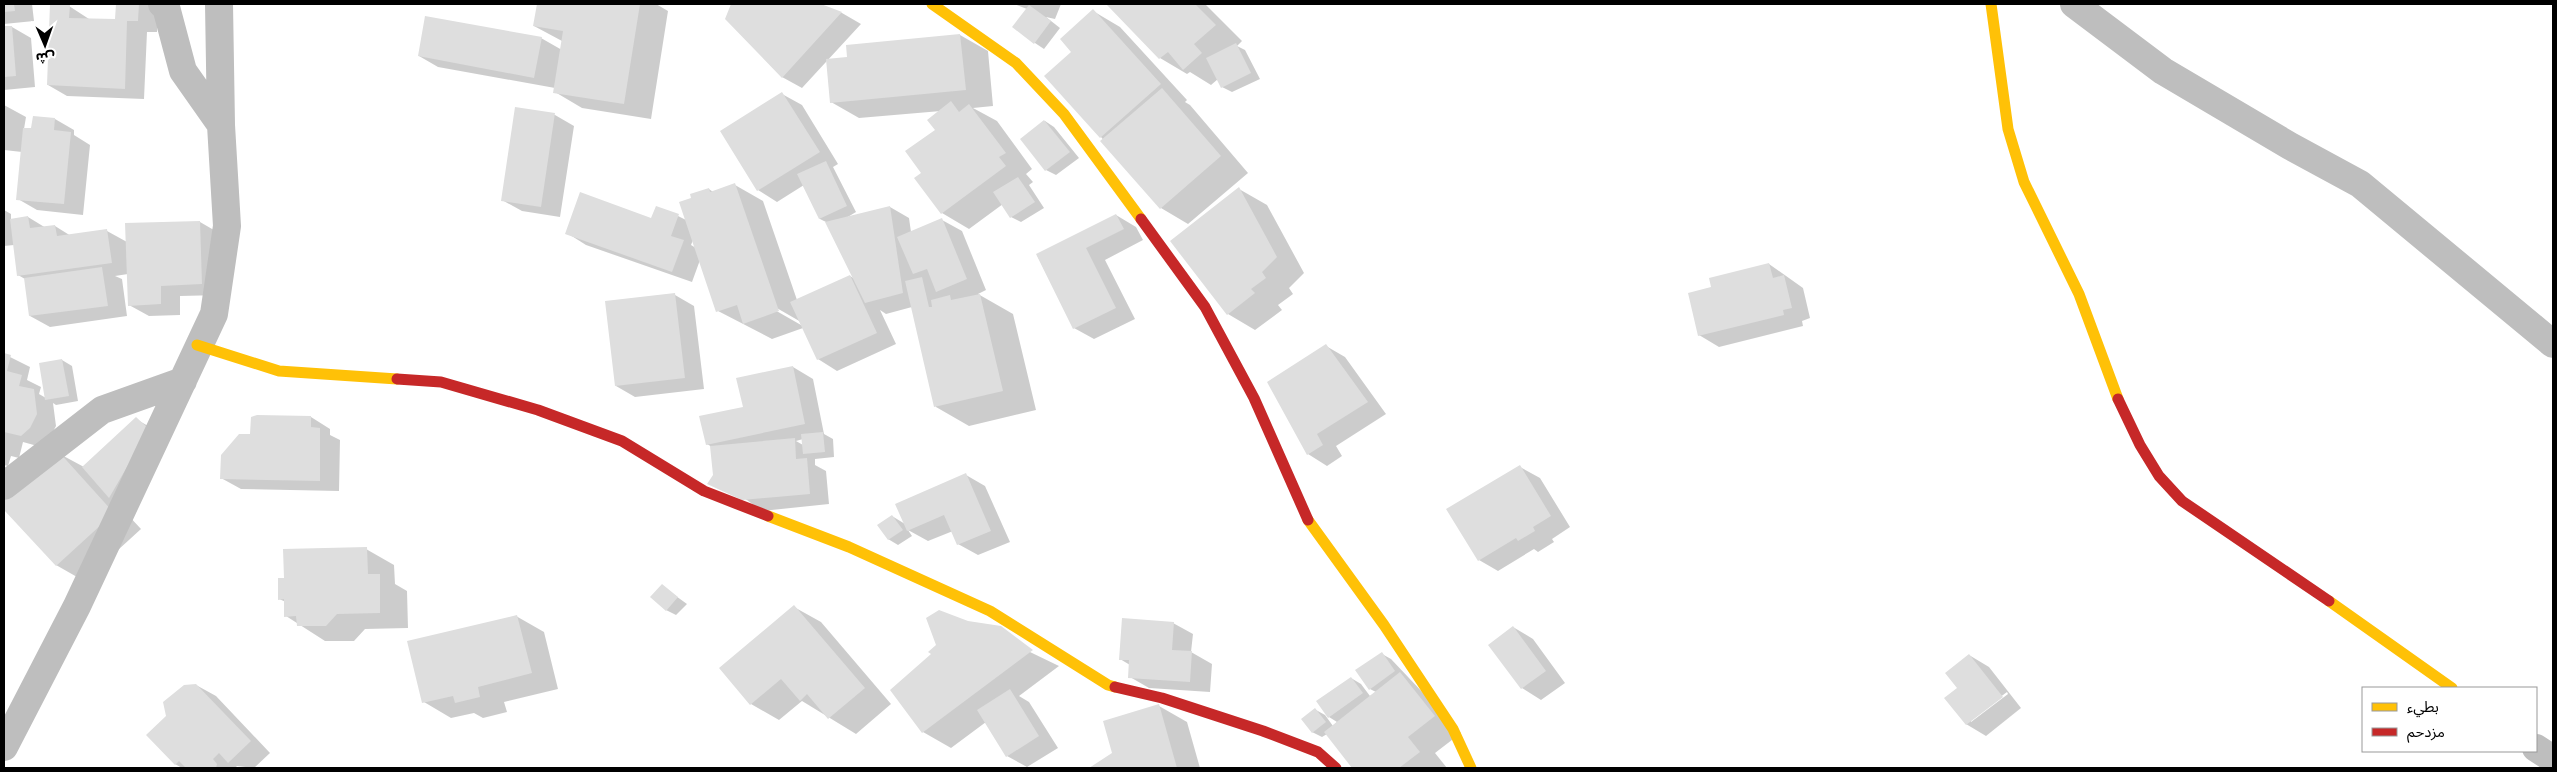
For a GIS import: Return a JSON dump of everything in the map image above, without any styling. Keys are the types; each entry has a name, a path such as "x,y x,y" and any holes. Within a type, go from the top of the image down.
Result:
{"street":[{"path":"162,4 166,7 183,71 221,125"},
{"path":"4,747 77,606 214,314 227,226 221,125 219,4"},
{"path":"932,4 1016,63 1064,114 1205,307 1254,398 1310,521 1384,625 1453,729 1470,768"},
{"path":"1991,4 2008,129 2024,182 2079,294 2114,392 2140,445 2158,476 2182,501 2321,595 2451,687"},
{"path":"2074,4 2170,76 2290,146 2360,184 2553,344"},
{"path":"198,345 280,372 441,382 538,410 622,441 704,491 849,547 990,611 1108,685 1162,698 1263,730 1318,752 1336,768"},
{"path":"4,486 102,410 183,381"},
{"path":"2537,749 2553,760"}],"building":[{"path":"4,4 14,4 15,11 4,12"},
{"path":"50,4 70,5 69,18 115,19 116,4 139,4 138,21 127,21 125,89 47,85"},
{"path":"537,4 640,4 624,104 553,93 563,31 533,26"},
{"path":"731,4 821,4 842,12 782,78 725,19"},
{"path":"1106,4 1195,4 1216,25 1194,44 1202,53 1183,70 1168,52 1159,59"},
{"path":"1029,5 1051,21 1034,44 1012,27"},
{"path":"1093,9 1161,84 1100,138 1044,76 1071,52 1060,39"},
{"path":"425,16 542,37 534,78 418,56"},
{"path":"4,26 12,26 16,76 4,77"},
{"path":"960,34 966,90 830,103 826,59 847,57 846,45"},
{"path":"1236,43 1251,73 1221,88 1206,58"},
{"path":"1162,88 1221,156 1160,209 1100,141"},
{"path":"782,92 820,152 757,191 720,131"},
{"path":"951,101 959,112 969,104 1006,153 999,157 1006,166 941,214 914,178 921,173 905,151 935,130 927,120"},
{"path":"515,107 555,113 541,207 501,201"},
{"path":"33,116 55,118 54,130 71,132 64,204 16,200 23,128 31,128"},
{"path":"1044,120 1070,152 1045,171 1020,139"},
{"path":"826,161 847,206 819,219 797,174"},
{"path":"1018,177 1035,202 1010,218 993,192"},
{"path":"735,183 779,311 743,324 737,305 716,312 679,202 691,198 690,194 709,188 710,192"},
{"path":"1239,187 1277,257 1262,272 1266,278 1251,289 1255,293 1227,315 1170,241"},
{"path":"580,192 651,218 656,206 679,214 671,236 684,240 672,272 565,234"},
{"path":"890,206 903,293 865,303 825,222"},
{"path":"1116,214 1124,229 1086,248 1116,308 1073,329 1036,254"},
{"path":"28,216 30,228 55,225 57,236 107,229 112,263 17,276 10,219"},
{"path":"942,218 967,279 936,292 927,269 913,274 897,237"},
{"path":"200,221 202,284 161,286 161,304 128,306 125,223"},
{"path":"1769,263 1773,278 1784,275 1792,308 1783,310 1784,315 1698,336 1688,293 1711,287 1709,278"},
{"path":"102,267 108,306 29,316 24,278"},
{"path":"850,275 877,333 817,360 790,302"},
{"path":"922,277 929,307 932,307 931,300 950,295 951,300 980,294 1003,391 934,407 905,281"},
{"path":"675,293 685,378 615,386 605,301"},
{"path":"1326,344 1368,402 1317,434 1323,445 1307,455 1267,382"},
{"path":"4,353 11,355 7,371 22,375 19,386 34,389 37,414 30,428 21,436 4,432"},
{"path":"62,359 69,396 45,400 39,363"},
{"path":"793,366 805,424 706,445 699,416 743,407 736,378"},
{"path":"257,415 311,416 311,427 320,428 320,481 220,479 221,455 239,434 250,434 251,417"},
{"path":"136,417 149,429 109,498 82,467"},
{"path":"823,432 825,452 803,454 801,434"},
{"path":"795,438 796,459 807,458 810,494 742,500 707,484 713,475 710,446"},
{"path":"58,451 114,513 56,566 4,510 4,500"},
{"path":"1520,465 1551,516 1533,527 1535,531 1518,541 1516,538 1478,561 1446,509"},
{"path":"966,473 991,531 957,545 944,515 907,531 895,504"},
{"path":"892,515 903,530 888,540 877,525"},
{"path":"367,547 368,574 380,574 380,613 337,614 326,626 297,626 296,616 284,617 284,599 278,600 278,578 284,578 283,549"},
{"path":"662,584 678,597 666,611 650,597"},
{"path":"794,605 865,688 828,719 807,694 800,701 781,679 750,705 719,668"},
{"path":"939,610 968,621 1001,626 1033,650 922,733 890,690 931,654 928,652 936,645 926,618"},
{"path":"517,615 532,673 478,687 480,697 455,703 453,696 422,703 407,641"},
{"path":"1122,618 1174,622 1172,650 1192,651 1190,682 1128,678 1129,660 1119,660"},
{"path":"1513,626 1546,671 1521,689 1488,645"},
{"path":"1382,652 1395,671 1369,690 1355,670"},
{"path":"1969,654 2003,697 1966,725 1944,698 1957,688 1945,673"},
{"path":"1400,672 1435,716 1408,737 1420,752 1399,768 1352,768 1324,732"},
{"path":"1351,677 1363,693 1328,718 1316,701"},
{"path":"196,684 251,741 228,763 219,753 213,759 217,764 216,768 186,768 179,761 175,765 146,735 166,716 163,702 184,685"},
{"path":"1010,689 1039,736 1006,757 977,710"},
{"path":"1159,704 1177,768 1089,768 1112,753 1103,721"},
{"path":"1315,708 1326,722 1312,733 1301,719"}],"traffic: slow":[{"path":"932,4 1016,63 1064,114 1141,219"},
{"path":"1991,4 2008,129 2024,182 2079,294 2118,399"},
{"path":"197,345 279,371 397,379"},
{"path":"768,516 849,547 990,611 1108,685 1115,687"},
{"path":"1308,520 1384,625 1453,729 1471,768"},
{"path":"2329,601 2451,687"}],"traffic: jam":[{"path":"1141,219 1205,307 1254,398 1308,520"},
{"path":"397,379 441,382 538,410 622,441 704,491 768,516"},
{"path":"2118,399 2140,445 2159,476 2182,501 2329,601"},
{"path":"1115,687 1162,698 1263,731 1318,752 1336,768"}]}
